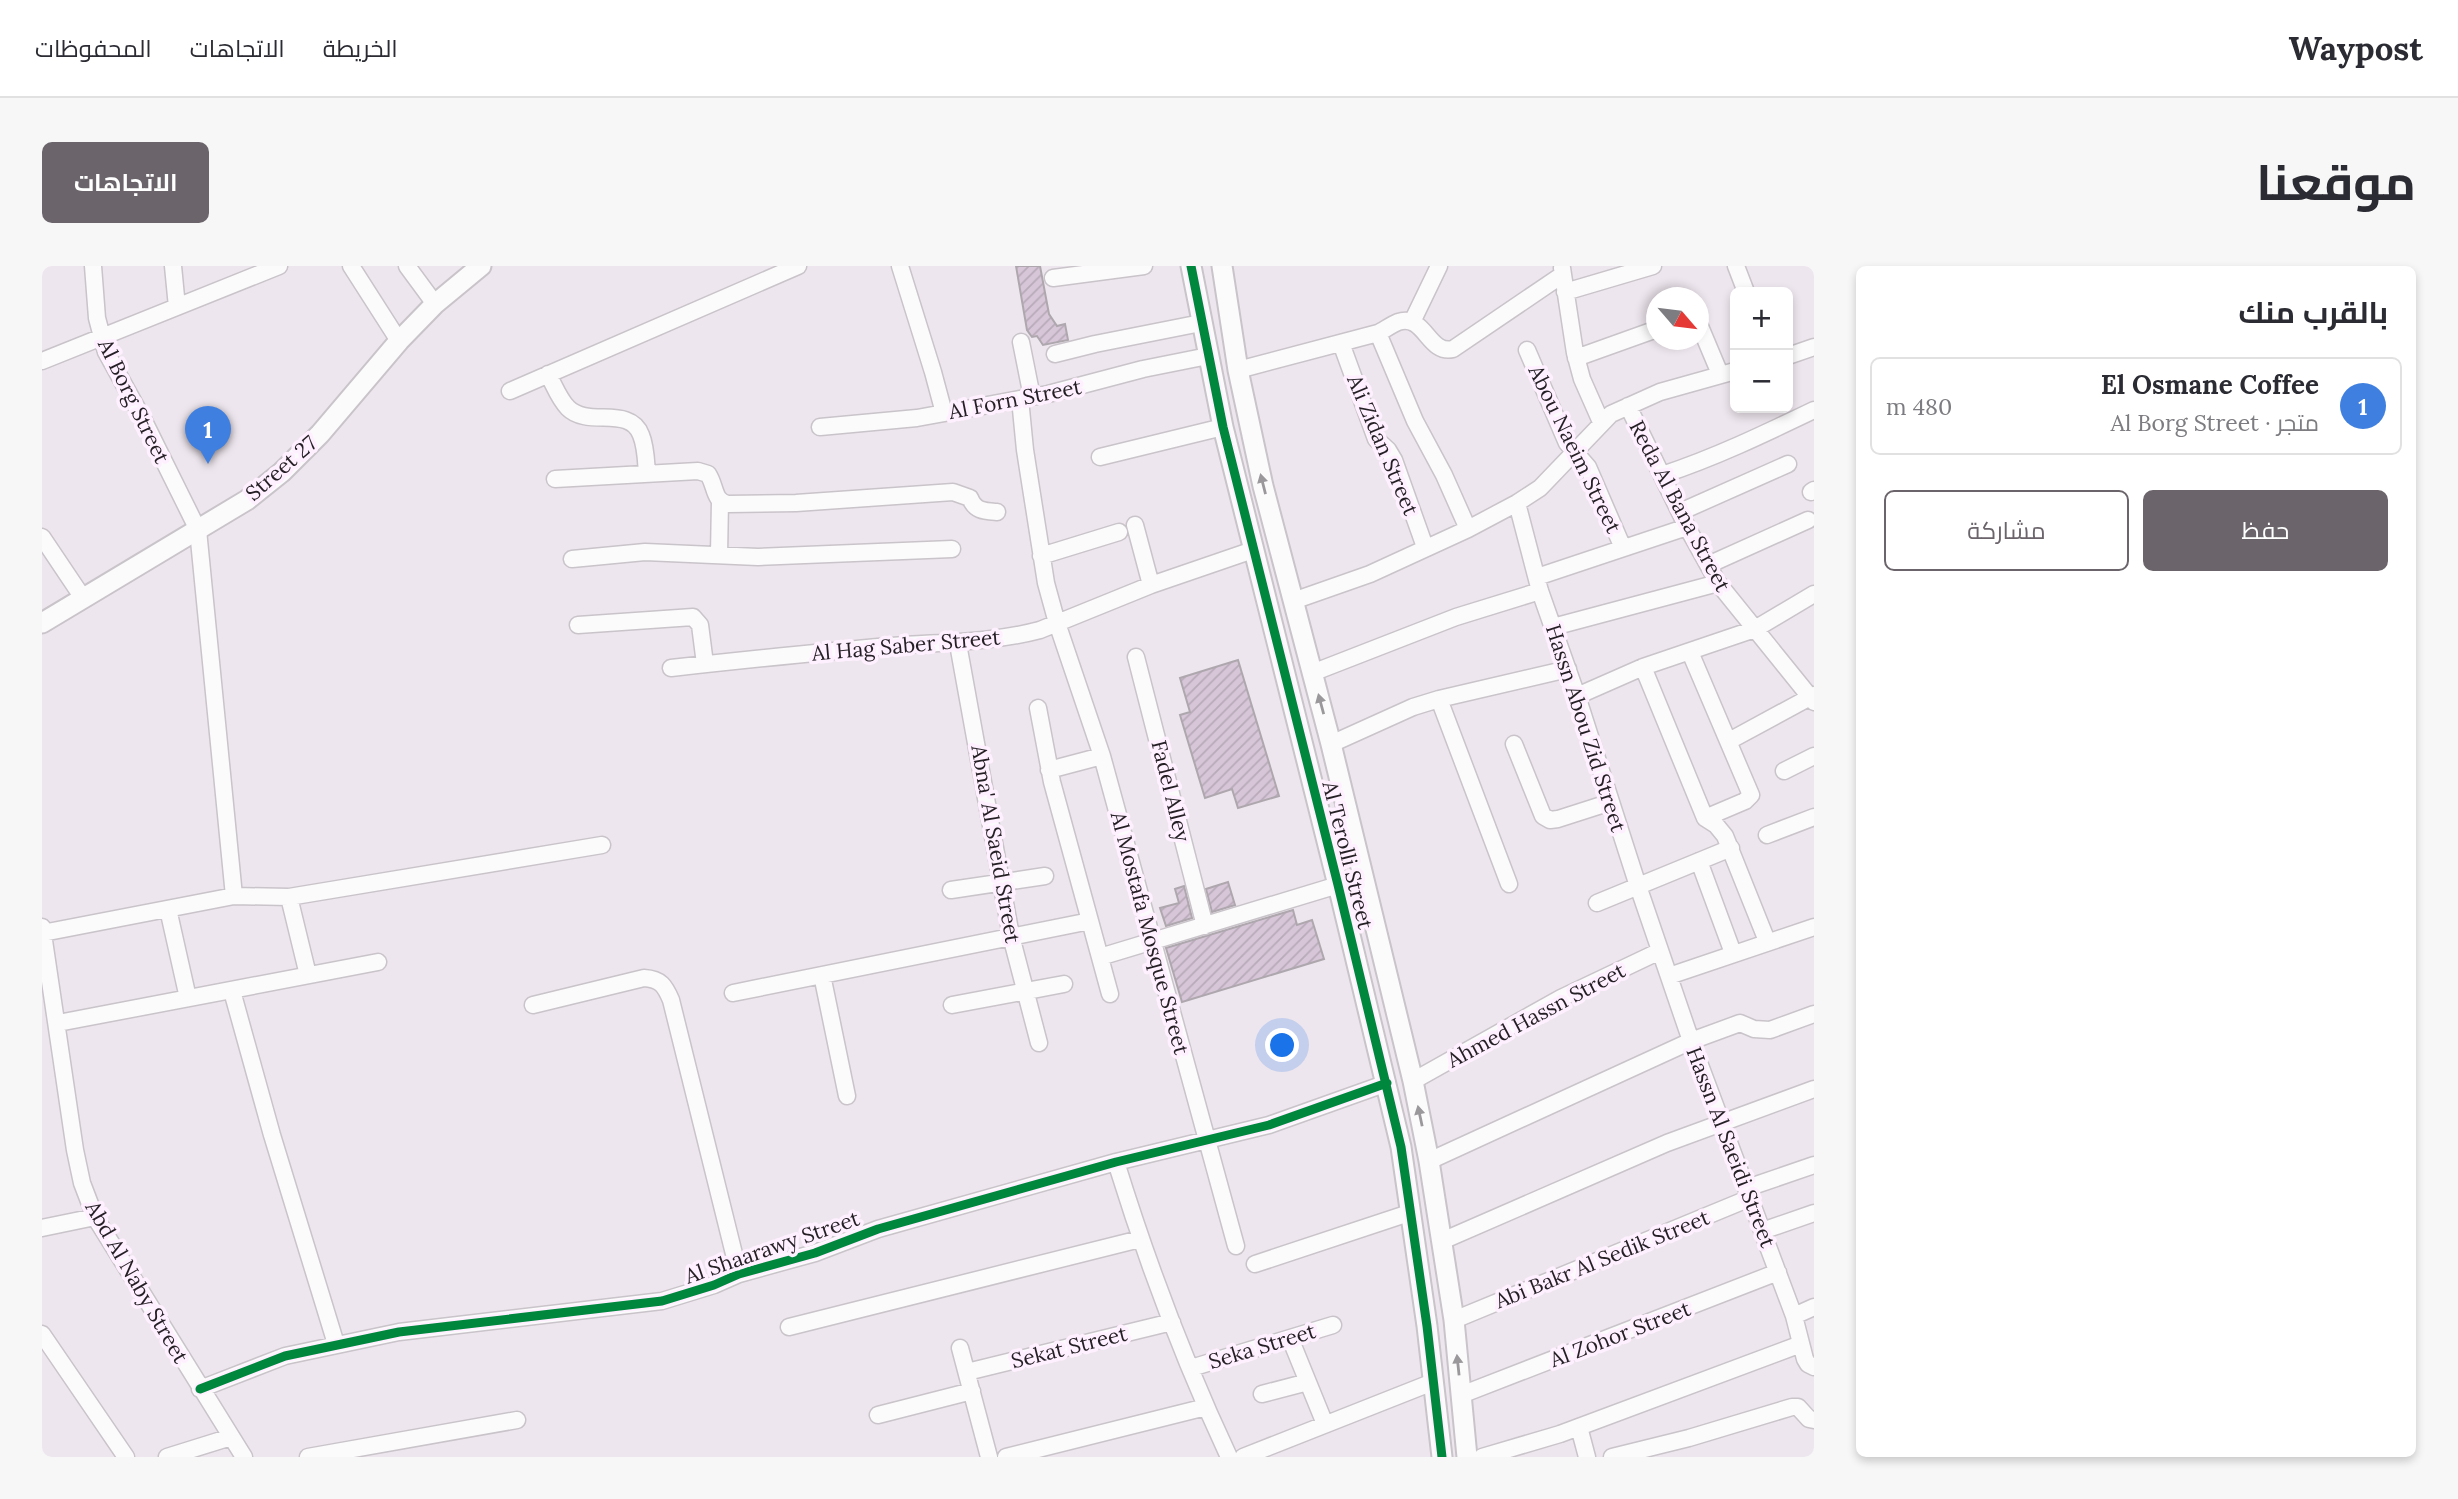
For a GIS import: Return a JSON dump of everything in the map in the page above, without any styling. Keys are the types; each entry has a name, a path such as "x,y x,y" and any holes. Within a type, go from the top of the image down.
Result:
{"street":[{"name":"Al Borg Street","path":"93,266 101,337 106,352 198,530"},
{"path":"173,266 177,307"},
{"path":"42,361 177,307 253,271 279,266"},
{"path":"351,266 400,341"},
{"path":"407,266 435,304"},
{"name":"Street 27","path":"42,623 247,500 282,472 435,304 481,266"},
{"path":"510,391 798,266"},
{"path":"900,266 943,413"},
{"path":"1053,278 1144,266"},
{"name":"Al Terolli Street","path":"1191,266 1223,427 1401,1147 1442,1457"},
{"name":"Al Terolli Street","path":"1222,266 1238,370 1263,486 1331,744 1413,1081 1429,1161 1454,1320 1467,1457"},
{"path":"1412,321 1439,266"},
{"path":"1565,292 1653,266"},
{"path":"1735,266 1744,287"},
{"path":"1238,370 1378,333 1398,322 1412,321 1420,326 1440,349 1453,349 1562,271 1576,358 1601,422"},
{"path":"1055,354 1201,323"},
{"path":"1378,333 1415,421 1444,475 1468,529"},
{"path":"1576,358 1646,333"},
{"path":"1293,601 1370,575 1468,529 1540,488 1611,414 1660,392 1728,372 1709,341"},
{"name":"Al Mostafa Mosque Street","path":"1021,342 1026,398 1025,450 1046,583 1102,756 1236,1246"},
{"name":"Ali Zidan Street","path":"1340,343 1376,439 1394,460 1425,547"},
{"path":"1793,354 1814,347"},
{"name":"Abou Naeim Street","path":"1527,350 1567,443 1588,467 1623,548"},
{"name":"Al Forn Street","path":"820,427 898,421 1026,398 1208,356"},
{"path":"548,374 566,407 575,413 587,418 624,419 633,424 640,432 648,474"},
{"name":"Reda Al Bana Street","path":"1628,406 1687,527 1718,583 1813,698"},
{"path":"1662,475 1768,433 1814,410"},
{"path":"1100,457 1223,427"},
{"path":"1680,512 1788,464"},
{"path":"555,479 704,472 711,478 720,501 719,555"},
{"path":"720,501 728,504 796,503 953,492 970,498 973,505 981,511 997,512"},
{"name":"Hassn Abou Zid Street","path":"1517,503 1553,628 1660,951"},
{"path":"1708,565 1808,520"},
{"path":"1135,525 1151,585"},
{"path":"1312,673 1457,617 1623,548 1687,527"},
{"path":"198,530 234,896"},
{"path":"1041,556 1119,532"},
{"path":"42,537 83,598"},
{"path":"572,559 645,552 758,557 952,549"},
{"name":"Al Hag Saber Street","path":"671,668 847,650 958,644 1023,635 1151,585 1253,550"},
{"path":"1553,628 1718,583"},
{"path":"1577,695 1643,667 1755,629 1814,594"},
{"path":"578,625 693,617 700,625 705,664"},
{"name":"Abna' Al Saeid Street","path":"958,644 1011,936 1039,1043"},
{"path":"1690,652 1751,795 1745,801 1705,818"},
{"name":"Fadel Alley","path":"1136,657 1205,926"},
{"path":"1643,667 1705,818 1716,825 1731,848 1767,942"},
{"path":"1331,744 1413,707 1568,669"},
{"path":"1729,741 1813,698"},
{"path":"1439,699 1509,884"},
{"path":"1038,708 1049,769 1110,994"},
{"path":"1514,744 1543,816 1550,820 1558,819 1611,802"},
{"path":"1049,769 1102,756"},
{"path":"1784,771 1814,756"},
{"path":"1768,835 1814,817"},
{"path":"43,930 234,896 289,897 602,845"},
{"path":"1597,904 1731,848"},
{"path":"1699,861 1733,953"},
{"path":"951,890 1045,876"},
{"path":"1100,957 1338,886"},
{"path":"289,897 308,975"},
{"path":"168,909 188,998"},
{"path":"733,993 1090,921"},
{"path":"1670,976 1814,927"},
{"name":"Abd Al Naby Street","path":"43,930 82,1183 95,1217 244,1457"},
{"name":"Ahmed Hassn Street","path":"1413,1081 1561,998 1660,951"},
{"name":"Hassn Al Saeidi Street","path":"1660,951 1721,1123 1794,1315 1805,1359 1814,1367"},
{"path":"58,1023 378,962"},
{"path":"822,975 847,1096"},
{"path":"533,1005 644,978 657,979 666,987 739,1275"},
{"path":"952,1005 1064,984"},
{"path":"232,991 272,1135 336,1344"},
{"path":"1429,1161 1691,1041 1740,1023 1763,1031 1814,1014"},
{"name":"Al Shaarawy Street","path":"200,1389 285,1356 336,1344 461,1323 635,1306 688,1294 878,1229 1116,1162 1269,1125 1387,1083"},
{"path":"1442,1241 1667,1143 1814,1088"},
{"path":"1116,1162 1140,1239 1206,1407 1229,1457"},
{"name":"Abi Bakr Al Sedik Street","path":"1454,1320 1814,1165"},
{"path":"1255,1264 1409,1213"},
{"path":"1762,1231 1814,1213"},
{"path":"42,1228 95,1217"},
{"path":"789,1327 1140,1239"},
{"name":"Al Zohor Street","path":"1461,1395 1778,1272"},
{"path":"1794,1315 1814,1307"},
{"name":"Sekat Street","path":"967,1373 1172,1322"},
{"name":"Seka Street","path":"1191,1368 1333,1325"},
{"path":"42,1334 126,1457"},
{"path":"1290,1338 1325,1424"},
{"path":"1482,1457 1525,1446 1579,1427 1801,1344"},
{"path":"960,1348 989,1457"},
{"path":"1262,1394 1308,1382"},
{"path":"1242,1457 1433,1382"},
{"path":"878,1415 972,1391"},
{"path":"1612,1457 1656,1447 1795,1406 1809,1419 1814,1420"},
{"path":"1006,1457 1206,1407"},
{"path":"307,1457 517,1420"},
{"path":"1579,1427 1587,1457"},
{"path":"167,1457 231,1437"}],"building":[{"path":"1016,266 1040,266 1049,314 1057,326 1065,324 1068,340 1043,345 1037,336 1032,337 1027,330"},
{"path":"1238,660 1279,796 1238,808 1232,789 1205,798 1180,715 1190,712 1180,678"},
{"path":"1228,882 1235,905 1212,912 1206,889"},
{"path":"1184,886 1192,918 1166,926 1160,908 1179,903 1175,889"},
{"path":"1293,910 1297,925 1312,920 1324,959 1182,1002 1166,948"}],"cycle path":[{"path":"1191,266 1223,427 1401,1147 1427,1326 1442,1457"},
{"path":"200,1389 285,1356 399,1332 662,1301 714,1285 739,1274 815,1253 878,1229 1116,1162 1269,1125 1387,1083"}],"place":[{"name":"El Osmane Coffee","path":"208,464"}]}
